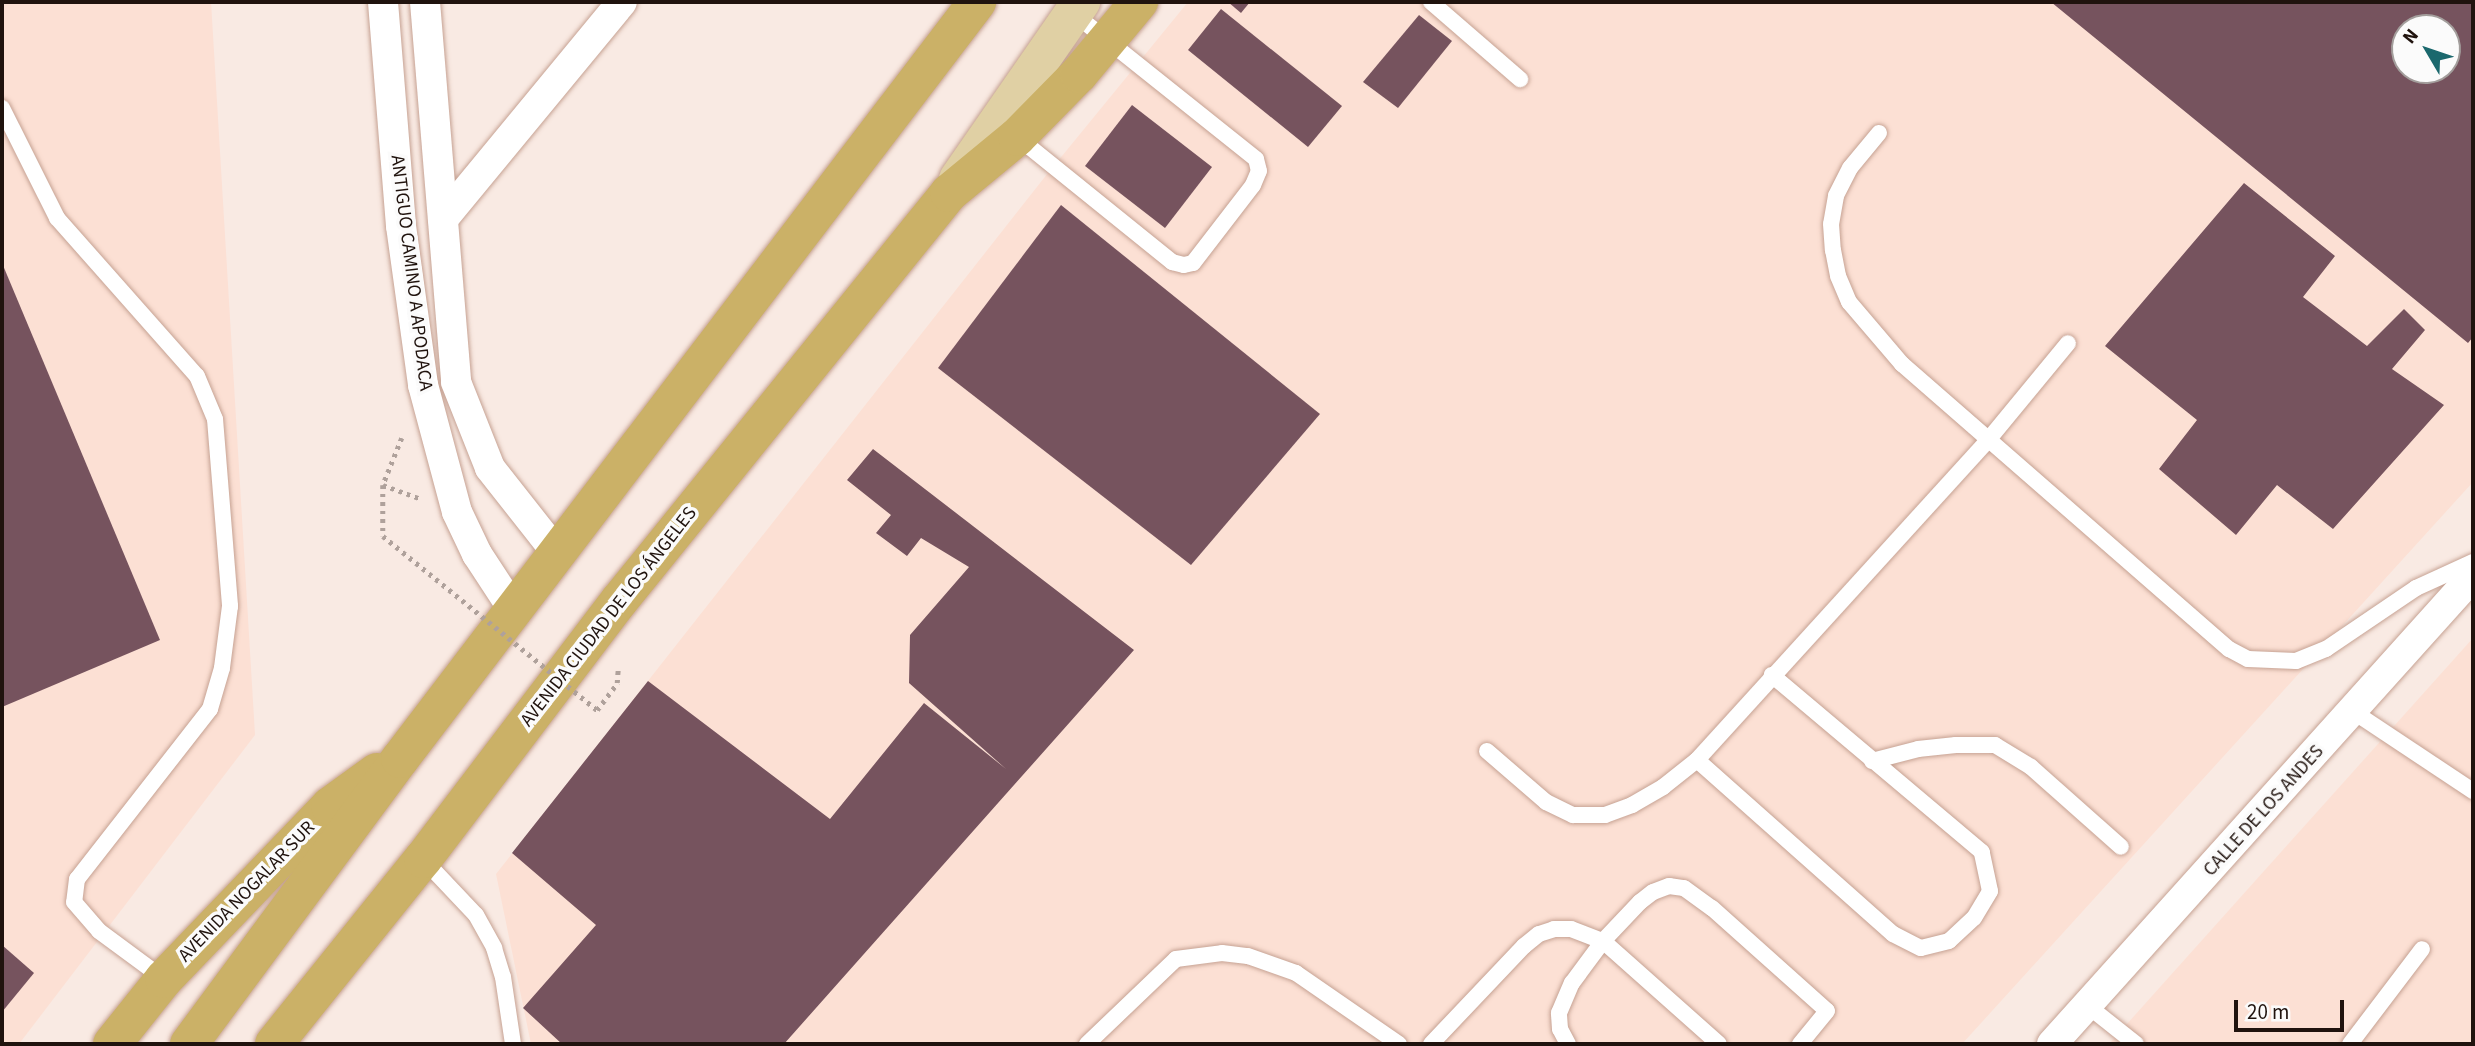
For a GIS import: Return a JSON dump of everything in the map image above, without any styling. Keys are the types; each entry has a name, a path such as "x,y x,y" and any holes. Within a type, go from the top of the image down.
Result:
{"highway":[{"path":"189,1044 556,552 978,2"},
{"name":"AVENIDA CIUDAD DE LOS ÁNGELES","path":"274,1044 423,859 619,601 949,192 1008,129 1109,40 1139,2"},
{"name":"AVENIDA NOGALAR SUR","path":"112,1044 164,979 330,806 358,782 400,759"}],"main road":[{"path":"1008,129 1077,7"}],"street":[{"name":"ANTIGUO CAMINO A APODACA","path":"383,2 401,226 423,385 457,512 477,554 513,609"},
{"name":"ANTIGUO CAMINO A APODACA","path":"425,2 456,382 490,468 556,552"},
{"path":"443,219 622,2"},
{"name":"CALLE DE LOS ANDES","path":"2052,1044 2354,712 2473,576"}],"lane":[{"path":"1431,2 1520,79"},
{"path":"1008,129 1172,262 1184,265 1193,263 1253,185 1259,171 1256,159 1109,40 1077,7"},
{"path":"2,108 57,218 197,376 215,419 230,606 219,678 210,709 77,878 74,902 99,931 164,979"},
{"path":"1879,133 1850,168 1836,196 1831,223 1838,276 1849,302 1885,346 2229,649 2248,659 2296,661 2326,649 2416,588 2473,562"},
{"path":"1487,751 1546,802 1573,815 1605,815 1632,805 1663,787 1697,760 1989,439 2068,343"},
{"path":"1697,760 1893,934 1921,948 1949,941 1973,918 1990,891 1982,852 1772,675"},
{"path":"2354,712 2473,791"},
{"path":"1872,761 1917,749 1995,745 2031,767 2121,847"},
{"path":"423,859 449,883 476,915 494,948 503,977 513,1044"},
{"path":"1568,1044 1560,1029 1562,1002 1603,941 1653,892 1669,886 1684,888 1712,908 1826,1011 1800,1044"},
{"path":"1431,1044 1539,934 1554,929 1571,929 1603,941 1719,1044"},
{"path":"2350,1044 2422,949"},
{"path":"1087,1044 1176,959 1222,953 1248,957 1296,973 1399,1044"},
{"path":"2088,1006 2136,1044"}],"path":[{"path":"383,485 383,536 597,710 617,683"}],"shaded area":[{"path":"2,2 211,2 255,735 19,1044 2,1044"},
{"path":"1188,2 2473,2 2473,482 1962,1044 531,1044 496,874 1044,178"},
{"path":"2473,638 2473,1044 2109,1044"}],"building":[{"path":"1228,2 1250,2 1241,13"},
{"path":"2051,2 2473,2 2473,337 2468,343"},
{"path":"1221,9 1342,106 1308,147 1188,50"},
{"path":"1419,15 1452,41 1398,108 1363,82"},
{"path":"1132,105 1212,167 1165,228 1085,166"},
{"path":"2244,183 2335,256 2303,297 2367,346 2404,309 2425,330 2392,369 2444,405 2333,529 2277,485 2236,535 2159,469 2197,420 2105,346"},
{"path":"1061,205 1320,414 1191,565 938,368"},
{"path":"2,263 160,640 2,707"},
{"path":"873,449 1134,650 784,1044 562,1044 523,1008 596,925 512,853 648,681 830,819 924,703 1006,769 909,683 910,635 969,567 921,538 907,556 876,533 891,515 847,480"},
{"path":"2,945 34,973 2,1012"}]}
